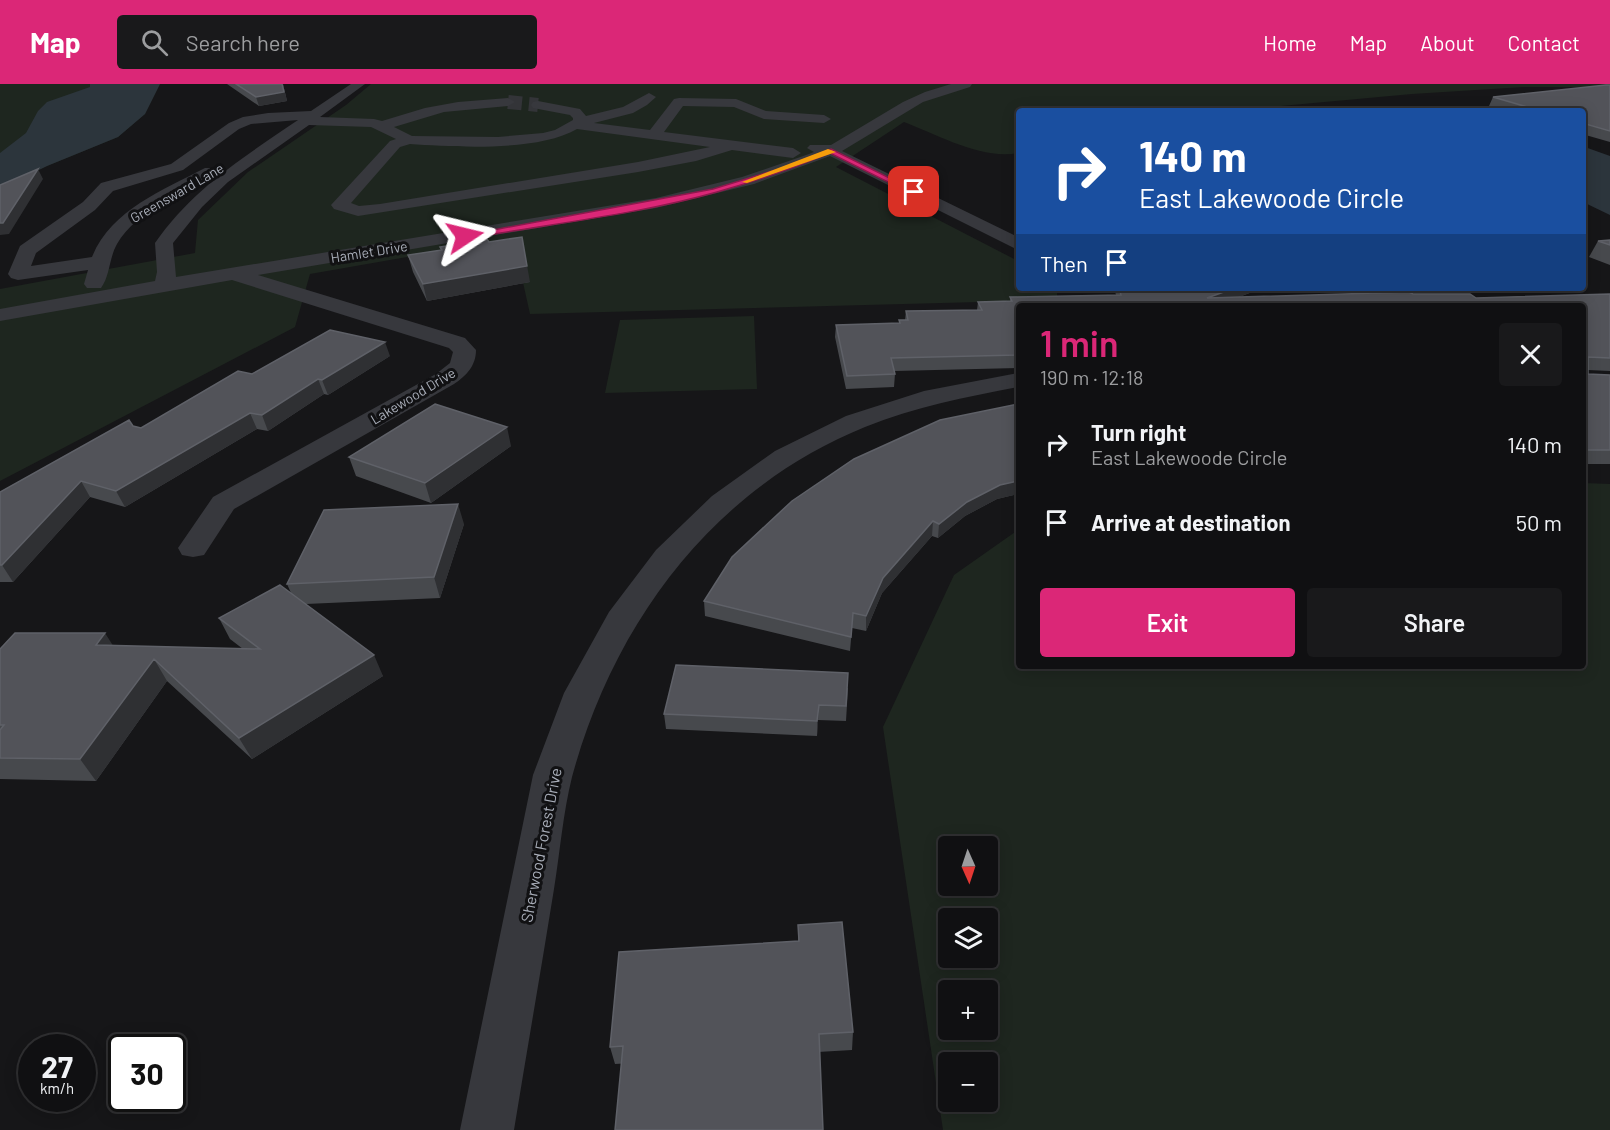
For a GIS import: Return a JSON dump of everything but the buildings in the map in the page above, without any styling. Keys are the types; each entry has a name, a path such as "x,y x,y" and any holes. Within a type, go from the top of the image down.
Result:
{"street":[{"name":"Greensward Lane","path":"166,279 164,243 180,221 222,179 358,84"},
{"path":"699,84 697,94 703,102"},
{"path":"875,105 926,84"},
{"name":"Hamlet Drive","path":"0,301 93,291 166,279 233,274 656,203 761,177 831,151 860,137 920,98 966,84"},
{"path":"383,126 387,118 452,93"},
{"path":"649,98 642,104 620,113 578,123 560,133 543,137 498,141 409,140 395,144 340,205 349,210 369,210 696,156 800,150 831,151 1016,243"},
{"path":"383,126 434,109 460,104 508,102"},
{"path":"658,130 679,102 703,102"},
{"name":"Hamlet Drive","path":"166,279 210,265 691,183 754,166 800,150 836,121 764,115 736,103 703,102"},
{"path":"537,105 574,112 580,117 578,123"},
{"path":"100,262 18,274 27,250 89,206 106,187 177,167 234,126 248,120 268,117 374,123 409,140"},
{"path":"578,123 617,130 658,130 729,153"},
{"path":"560,133 572,137 696,156"},
{"name":"Greensward Lane","path":"93,291 100,262 110,241 125,222 200,177 273,143"},
{"name":"Lakewood Drive","path":"193,548 224,503 445,379 459,370 465,360 465,350 458,343 210,265"},
{"name":"Hamlet Drive","path":"0,315 93,291"},
{"name":"Sherwood Forest Drive","path":"487,1130 552,778 572,718 607,643 648,579 694,526 726,496 758,472 807,443 860,419 915,401 952,391 1016,380"}],"shaded area":[{"path":"0,84 160,84 145,114 118,137 47,166 0,189"},
{"path":"90,84 160,84 145,114 118,137 47,166 0,189 0,153 26,133 38,111 47,102 90,87"},
{"path":"371,84 1610,84 1610,87 1524,87 1412,94 1258,108 1016,108 1016,153 1004,154 975,150 904,122 836,167 1016,260 1016,291 1057,291 1057,300 530,314 520,269 487,243 310,274 295,327 0,481 0,289 195,253 198,220 248,172 346,105"},
{"path":"1586,147 1610,156 1610,215 1586,203"},
{"path":"754,316 757,389 605,393 620,320"},
{"path":"1586,483 1610,484 1610,1130 943,1130 940,1112 998,1112 998,1052 938,1052 938,1096 883,727 954,575 1016,531 1016,669 1586,669"}],"tunnel":[{"path":"508,102 538,105"}],"slow traffic":[{"path":"745,182 833,152"}],"route":[{"path":"465,236 714,191 781,171 831,151 914,192"}]}
